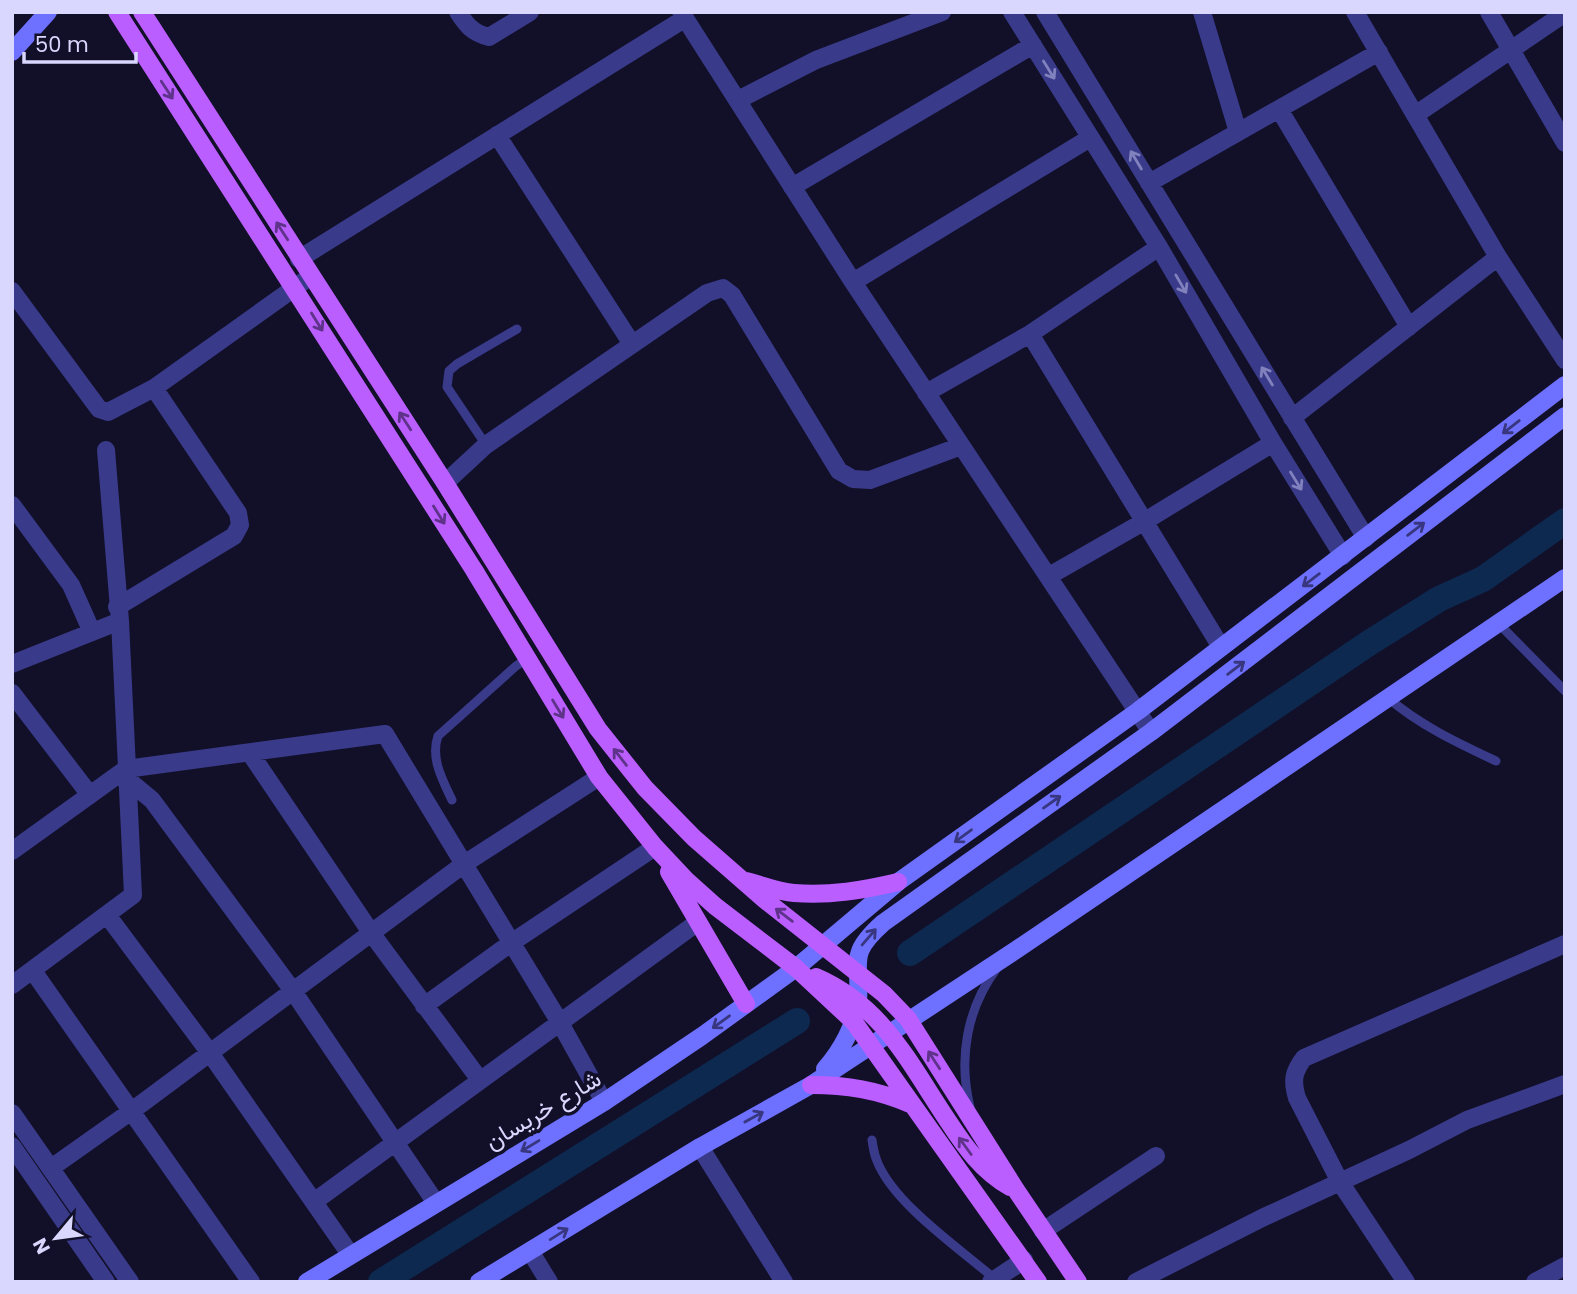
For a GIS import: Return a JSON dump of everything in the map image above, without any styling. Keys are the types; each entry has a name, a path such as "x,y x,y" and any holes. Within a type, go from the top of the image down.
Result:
{"main road":[{"path":"117,12 294,286 528,658 599,777 655,848 715,906 796,968 853,1022 1038,1282"},
{"path":"142,12 445,483 598,730 645,788 741,880 884,994 908,1019 1016,1191 1078,1282"},
{"path":"655,848 746,1004"},
{"path":"741,880 792,893 816,894 863,890 898,882"},
{"path":"796,968 830,983 858,1001 889,1032 967,1149 993,1175 1016,1191"},
{"path":"811,1085 854,1086 911,1104"}],"street":[{"path":"12,52 48,12"},
{"path":"458,12 467,26 477,34 489,37 530,12"},
{"path":"738,100 816,60 942,12"},
{"path":"1013,12 1159,247 1273,443 1343,556"},
{"path":"1045,12 1366,538"},
{"path":"1202,12 1238,132"},
{"path":"1355,12 1498,257 1565,360"},
{"path":"1489,12 1565,143"},
{"path":"1415,115 1565,13"},
{"path":"299,259 683,15 853,282 1151,732"},
{"path":"792,187 1033,45"},
{"path":"1149,183 1378,52"},
{"path":"1279,109 1409,327"},
{"path":"497,135 632,344"},
{"path":"853,282 1090,138"},
{"path":"926,393 1030,334 1159,247"},
{"path":"1292,418 1498,257"},
{"path":"12,291 99,409 108,412 153,388 311,276"},
{"path":"445,483 486,445 707,293 723,288 732,295 839,471 853,479 870,480 961,446"},
{"path":"1030,334 1222,647"},
{"name":"شارع خريسان","path":"307,1282 604,1102 746,1004 796,968 898,882 1138,711 1565,385"},
{"path":"12,664 92,632 234,536 240,525 238,513 153,388"},
{"path":"811,1085 832,1062 853,1022 858,1001 857,957 862,945 883,923 1151,732 1565,416"},
{"path":"1049,576 1273,443"},
{"path":"12,985 134,895 119,614 106,450"},
{"path":"12,505 71,585 92,632"},
{"path":"479,1282 700,1147 811,1085 1016,950 1565,578"},
{"path":"12,693 90,795"},
{"path":"12,851 90,795 128,775 250,753 385,734 559,1021 604,1102"},
{"path":"250,753 372,934 480,1080"},
{"path":"128,775 152,800 293,991 436,1203"},
{"path":"51,1168 211,1053 464,864 599,777"},
{"path":"424,1006 511,943 655,848"},
{"path":"107,915 211,1053 351,1254"},
{"path":"315,1201 698,922"},
{"path":"1406,1282 1340,1182 1297,1098 1294,1071 1304,1058 1565,944"},
{"path":"33,971 133,1110 251,1282"},
{"path":"1136,1282 1467,1120 1565,1084"},
{"path":"15,1123 51,1168 130,1282"},
{"path":"12,1146 106,1282"},
{"path":"700,1147 784,1282"},
{"path":"1043,1231 1156,1156"},
{"path":"530,1251 549,1282"},
{"path":"993,1280 1024,1260"},
{"path":"1535,1282 1565,1266"}],"lane":[{"path":"486,445 447,387 449,371 517,329"},
{"path":"1499,624 1565,691"},
{"path":"452,800 436,760 435,743 438,736 528,658"},
{"path":"1388,698 1435,732 1496,761"},
{"path":"974,1122 964,1065 967,1037 980,994 997,969 1016,950"},
{"path":"872,1140 877,1162 894,1189 923,1219 993,1280"}],"waterway":[{"path":"910,953 1369,643 1439,599 1483,579 1565,521"},
{"path":"381,1282 797,1021"}]}
